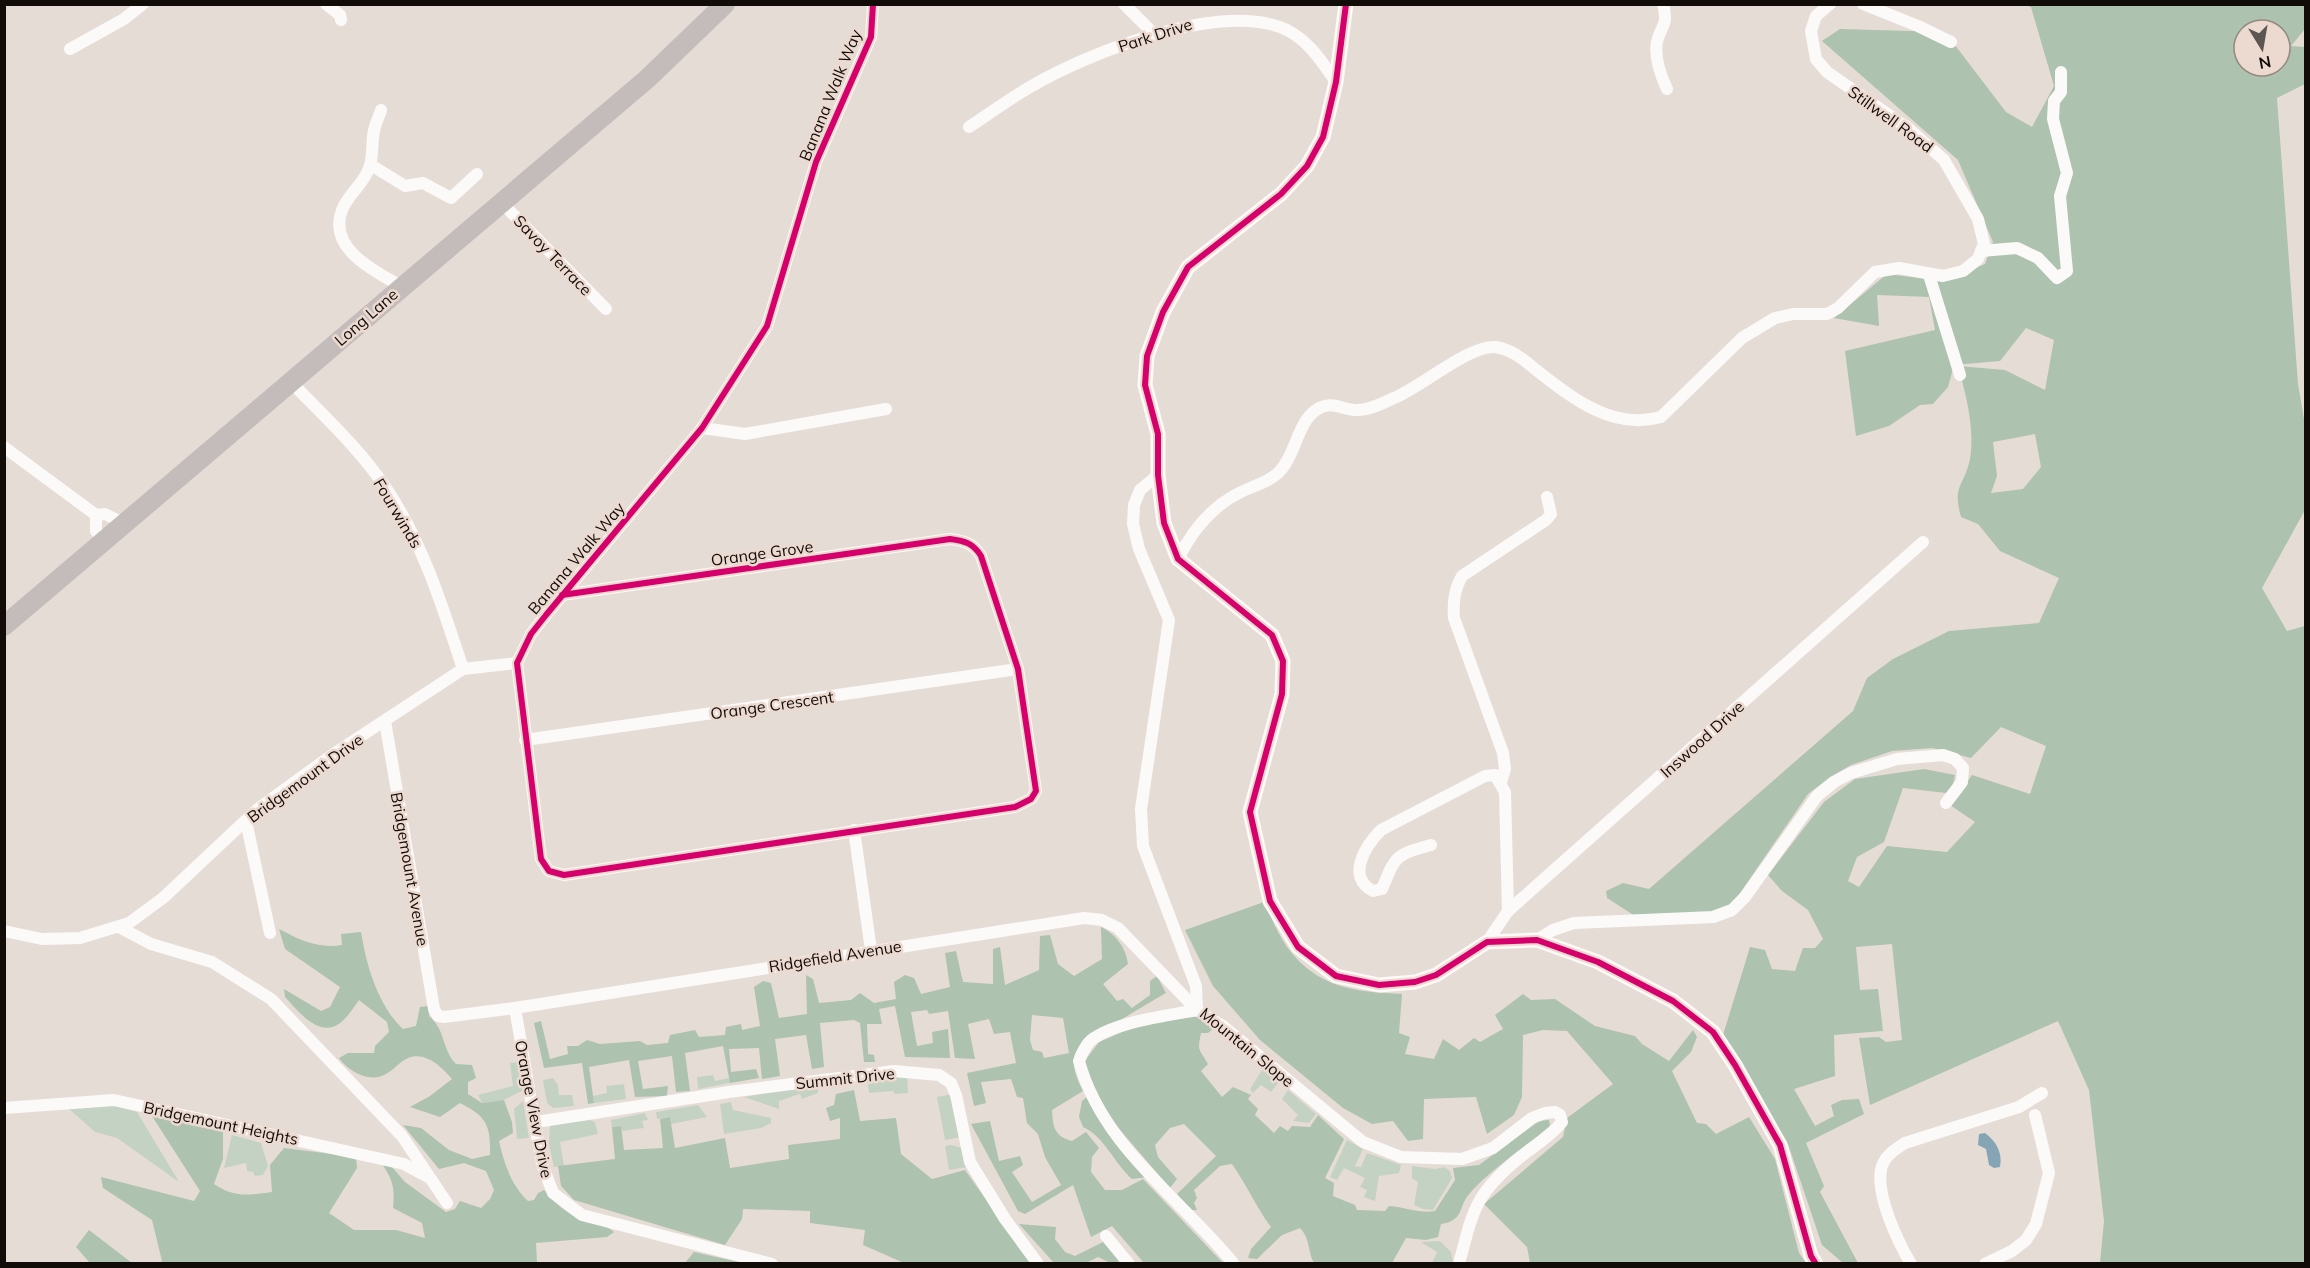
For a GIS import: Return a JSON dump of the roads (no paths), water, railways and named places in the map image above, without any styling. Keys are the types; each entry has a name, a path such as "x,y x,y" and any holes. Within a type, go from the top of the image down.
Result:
{"main road":[{"name":"Long Lane","path":"4,626 646,78 724,4"}],"street":[{"path":"70,49 124,19 143,4"},
{"path":"326,4 340,15 341,20"},
{"name":"Banana Walk Way","path":"517,663 531,634 702,428 767,326 816,162 871,37 873,4"},
{"path":"1124,4 1153,33"},
{"path":"1346,4 1336,82 1323,137 1307,166 1281,194 1188,267 1163,312 1147,356 1145,385 1158,434 1158,475 1164,523 1178,559 1272,635 1283,661 1282,694 1250,812 1270,901 1298,947 1335,976 1379,984 1415,982 1425,979 1487,942 1537,940 1598,962 1673,1001 1713,1032 1735,1065 1780,1145 1811,1256 1816,1263"},
{"path":"1663,4 1665,27 1657,41 1659,72 1666,89"},
{"name":"Stillwell Road","path":"1830,4 1816,16 1811,31 1816,59 1827,72 1909,129 1944,160 1978,219 1984,244 1981,251"},
{"path":"1863,4 1951,42"},
{"name":"Park Drive","path":"969,127 1030,86 1153,33 1209,19 1258,19 1287,29 1313,49 1336,82"},
{"path":"1178,559 1200,523 1228,499 1279,472 1292,455 1306,421 1315,410 1330,404 1355,410 1379,404 1398,396 1451,365 1493,347 1509,350 1520,357 1575,400 1628,422 1645,422 1660,417 1686,396 1742,338 1775,318 1793,314 1827,314 1838,308 1875,272 1899,268 1943,276 1963,271 1978,259 1981,251 2017,248 2038,258 2057,278 2067,271 2060,196 2067,173 2053,119 2055,101 2061,92 2061,72"},
{"path":"381,110 373,132 371,165 365,179 341,211 341,230 349,249 364,265 401,286"},
{"path":"371,165 405,186 423,183 451,198 477,174"},
{"name":"Savoy Terrace","path":"500,201 606,309"},
{"path":"1929,275 1960,375"},
{"name":"Fourwinds","path":"290,381 350,442 388,490 417,542 437,589 463,669"},
{"path":"702,428 746,434 886,409"},
{"path":"4,447 96,515 105,514 123,523"},
{"name":"Mountain Slope","path":"1158,475 1140,490 1134,504 1133,524 1139,549 1169,620 1141,809 1143,846 1196,986 1197,1010 1223,1026 1363,1142 1401,1157 1462,1159 1493,1148 1533,1118 1545,1113 1555,1112 1560,1115 1562,1122 1556,1130 1519,1158 1479,1198 1459,1263"},
{"path":"1501,782 1505,769 1503,753 1454,618 1453,603 1457,585 1462,576 1546,520 1551,514 1547,497"},
{"path":"96,515 96,531 103,540"},
{"name":"Orange Grove","path":"562,596 951,539 965,541 976,547 981,556 1018,669"},
{"name":"Inswood Drive","path":"1487,942 1508,911 1923,543"},
{"path":"517,663 541,858 549,871 556,874 1015,807 1031,799 1036,784 1018,669"},
{"name":"Bridgemount Drive","path":"4,931 42,939 80,938 119,927 163,898 246,820 332,755 463,669 517,663"},
{"name":"Orange Crescent","path":"525,740 1018,669"},
{"name":"Bridgemount Avenue","path":"385,722 434,1009 438,1016"},
{"path":"1537,940 1553,930 1574,923 1713,917 1732,910 1745,897 1818,796 1851,773 1898,759 1943,755 1955,759 1963,768 1962,782 1947,803"},
{"path":"1431,845 1402,853 1393,863 1382,888 1373,891 1363,886 1358,876 1360,862 1370,840 1381,830 1485,777 1495,776 1501,782 1505,792 1508,911"},
{"path":"246,820 270,933"},
{"path":"854,830 872,950"},
{"name":"Ridgefield Avenue","path":"438,1016 514,1008 1084,918 1102,920 1118,928 1197,1010"},
{"name":"Bridgemount Heights","path":"119,927 151,944 212,962 271,999 402,1136 447,1203"},
{"name":"Orange View Drive","path":"514,1008 542,1164 553,1192 582,1215 772,1263"},
{"path":"1197,1010 1133,1023 1093,1038 1083,1049 1079,1061 1098,1109 1126,1148 1234,1263"},
{"name":"Summit Drive","path":"536,1122 729,1092 894,1071 939,1075 951,1083 956,1095 970,1162 1005,1219 1038,1263"},
{"path":"1911,1263 1888,1215 1882,1188 1881,1170 1889,1154 1905,1143 2019,1107 2042,1093"},
{"name":"Bridgemount Heights","path":"4,1108 114,1100 404,1164 432,1179"},
{"path":"1991,1262 2012,1251 2026,1240 2036,1224 2049,1173 2035,1115"},
{"path":"1106,1236 1129,1263"}],"water":[{"path":"1985,1133 1998,1148 2000,1167 1994,1168 1989,1165 1986,1149 1978,1145 1979,1134"}]}
